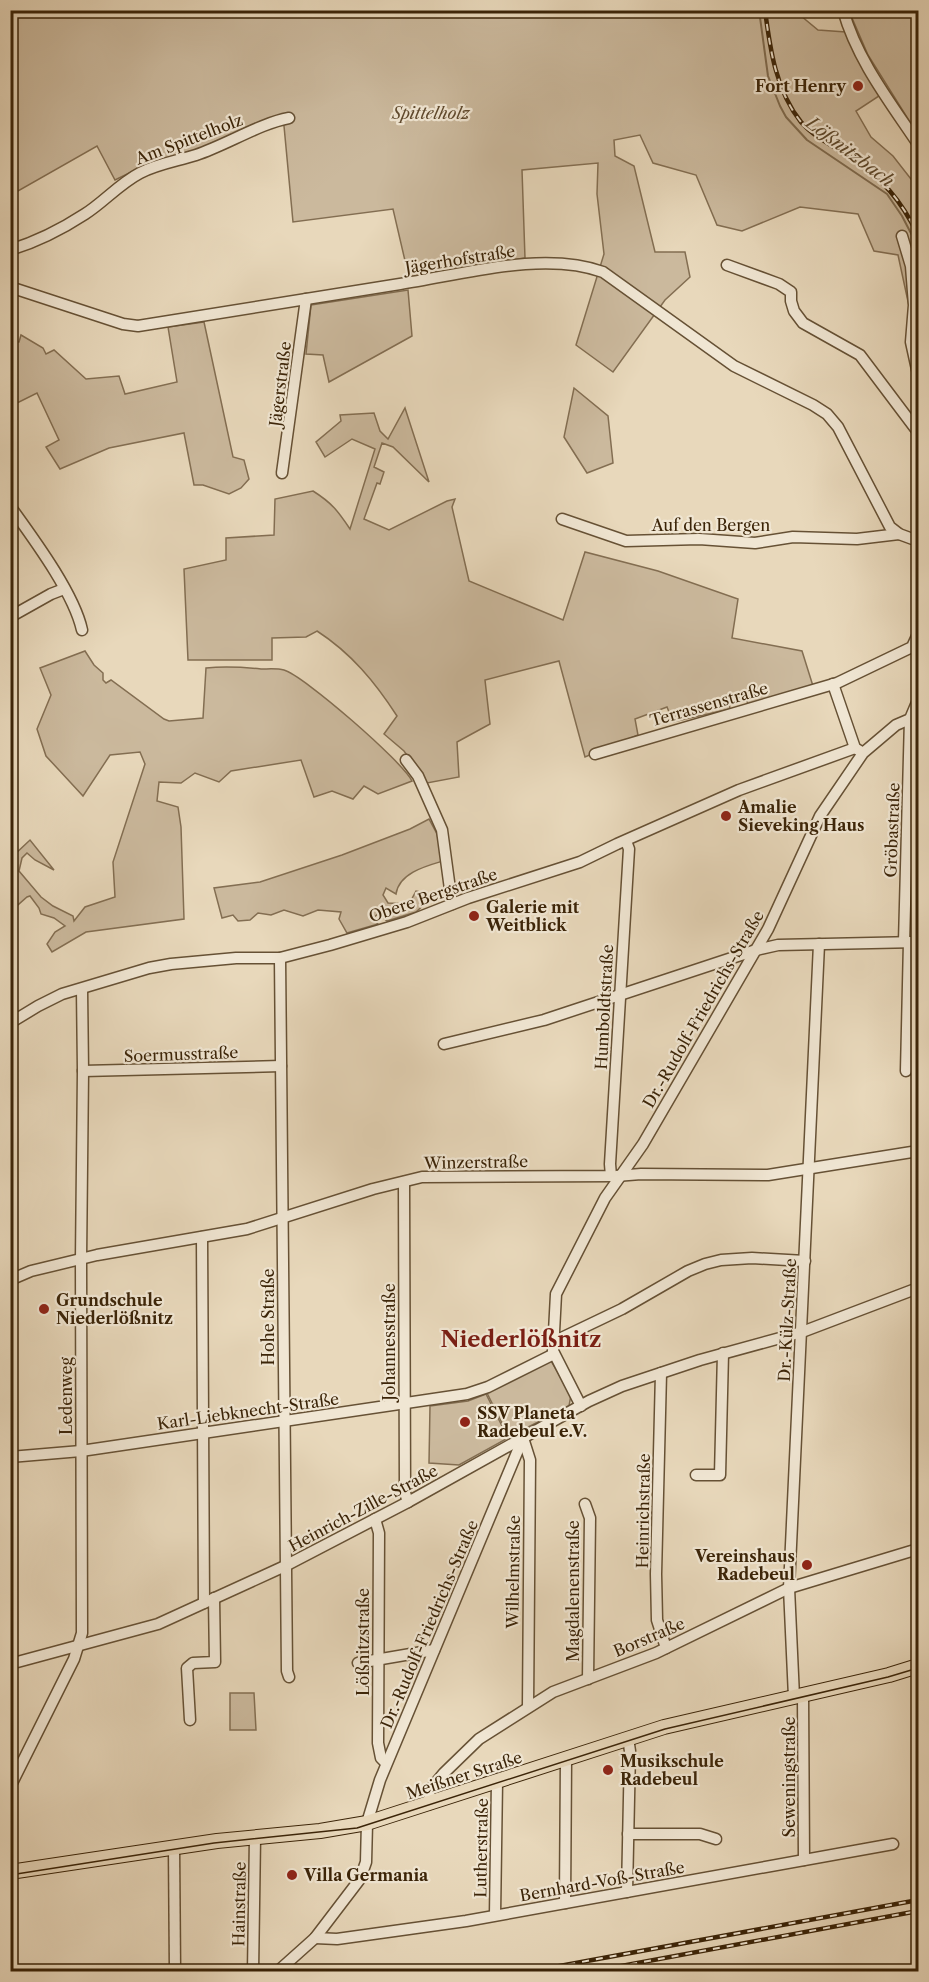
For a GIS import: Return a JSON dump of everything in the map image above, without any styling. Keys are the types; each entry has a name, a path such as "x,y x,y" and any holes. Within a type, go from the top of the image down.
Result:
{"main road":[{"name":"Meißner Straße","path":"10,1872 174,1847 320,1831 367,1823 673,1725 889,1675 918,1666"}],"street":[{"path":"843,10 858,49 918,144"},
{"name":"Am Spittelholz","path":"10,250 57,230 85,214 120,185 141,172 164,163 195,156 274,122 290,118"},
{"path":"902,236 911,266 914,305 911,342 918,374"},
{"name":"Jägerhofstraße","path":"10,287 123,324 138,326 500,266 579,265 603,272 734,366 827,414 838,427 882,514 890,527 899,534"},
{"path":"727,265 779,284 791,292 794,311 803,323 860,355 918,432"},
{"name":"Jägerstraße","path":"282,473 306,299"},
{"path":"10,506 37,544 77,611 82,630"},
{"name":"Auf den Bergen","path":"562,519 626,541 699,539 756,543 793,537 857,539 899,534"},
{"path":"899,534 918,541"},
{"path":"10,617 64,589"},
{"name":"Terrassenstraße","path":"595,754 833,684 912,647 918,634"},
{"path":"833,684 859,751"},
{"path":"914,718 918,699"},
{"name":"Dr.-Rudolf-Friedrichs-Straße","path":"554,1354 556,1294 615,1176 643,1144 756,950 820,816 859,751 896,725 914,718"},
{"name":"Gröbastraße","path":"906,1071 914,718"},
{"name":"Obere Bergstraße","path":"10,1023 62,994 139,971 171,964 236,958 280,958 396,926 452,904 574,865 739,790 859,751"},
{"path":"406,760 418,776 442,830 452,904"},
{"name":"Humboldtstraße","path":"615,1176 610,1164 629,849 626,841"},
{"path":"444,1044 544,1020 756,950 778,945 910,942"},
{"name":"Dr.-Külz-Straße","path":"799,1696 789,1588 819,944"},
{"name":"Hohe Straße","path":"280,958 286,1671 289,1677"},
{"name":"Ledenweg","path":"10,1787 80,1646 82,1633 83,1071 81,988"},
{"name":"Soermusstraße","path":"83,1071 281,1066"},
{"name":"Winzerstraße","path":"10,1280 31,1271 81,1259 235,1231 283,1219 373,1189 429,1176 768,1175 918,1151"},
{"name":"Johannesstraße","path":"404,1182 405,1493 408,1502"},
{"path":"190,1720 187,1668 193,1663 215,1662 209,1601 202,1433 202,1237"},
{"path":"553,1342 622,1309 688,1271 705,1264 721,1260 752,1258 805,1261"},
{"path":"554,1354 581,1406 622,1386 661,1372 802,1332 918,1288"},
{"path":"696,1475 720,1475 723,1353"},
{"name":"Karl-Liebknecht-Straße","path":"10,1457 81,1451 467,1394 488,1387 554,1354"},
{"name":"Heinrichstraße","path":"661,1372 656,1574 657,1620 666,1648"},
{"name":"Heinrich-Zille-Straße","path":"10,1664 158,1624 209,1601 285,1566 408,1502 581,1406"},
{"name":"Dr.-Rudolf-Friedrichs-Straße","path":"277,1971 315,1938 360,1879 366,1862 367,1823 386,1763 523,1438"},
{"name":"Wilhelmstraße","path":"523,1438 530,1460 528,1707"},
{"name":"Magdalenenstraße","path":"585,1504 590,1518 588,1679"},
{"name":"Lößnitzstraße","path":"375,1519 379,1533 378,1743 381,1758 386,1763"},
{"name":"Borstraße","path":"430,1804 429,1791 450,1766 479,1739 554,1692 666,1648 789,1588 918,1549"},
{"path":"358,1663 434,1650"},
{"name":"Seweningstraße","path":"799,1696 804,1860"},
{"path":"627,1892 630,1751 628,1738"},
{"path":"564,1903 566,1759"},
{"name":"Lutherstraße","path":"495,1915 497,1781"},
{"path":"628,1834 700,1834 716,1839"},
{"name":"Hainstraße","path":"253,1971 255,1837"},
{"name":"Bernhard-Voß-Straße","path":"315,1938 337,1939 440,1925 892,1844"},
{"path":"174,1847 175,1971"}],"green space":[{"name":"Spittelholz","path":"11,11 795,11 818,30 846,32 879,96 856,111 871,137 893,156 918,188 918,228 911,232 918,247 918,348 898,255 874,251 858,214 800,207 742,231 717,225 696,175 653,163 640,135 614,140 615,156 634,166 655,252 685,252 690,277 665,300 613,372 576,345 604,254 597,194 598,163 522,170 525,258 409,278 393,209 293,222 284,126 280,123 160,169 154,161 115,180 97,146 11,195"},
{"path":"849,11 918,11 918,135 868,55"},
{"path":"408,290 412,336 329,382 323,355 306,354 311,305"},
{"path":"204,322 233,457 244,460 249,479 241,488 229,494 203,485 194,485 184,433 109,448 60,469 46,447 59,440 37,393 11,406 11,342 19,342 21,335 43,348 46,354 54,350 86,379 119,376 125,394 177,382 168,327"},
{"path":"574,388 608,416 613,463 587,473 564,437"},
{"path":"405,408 429,482 393,447 382,443 374,467 384,472 380,484 377,483 364,519 389,530 455,499 452,507 469,581 563,620 585,552 658,571 738,599 732,638 802,651 813,686 748,704 745,696 729,702 730,709 673,722 667,707 635,719 638,735 585,757 559,661 485,680 490,724 457,742 459,777 427,783 404,751 384,734 397,716 380,691 341,649 317,631 306,637 272,638 272,660 188,660 184,569 226,560 226,538 274,535 275,499 313,491 334,508 350,529 375,449 352,439 325,457 316,442 341,421 340,415 374,413 380,431 388,439"},
{"path":"85,651 94,665 103,673 103,680 106,683 111,680 169,721 203,718 206,668 284,670 295,675 352,720 391,756 412,781 378,794 364,786 353,799 332,791 314,797 301,760 231,771 219,782 195,773 181,783 159,782 157,801 178,807 181,827 184,919 86,932 52,952 47,944 55,932 65,926 54,918 41,914 30,896 11,911 11,856 30,840 54,870 27,853 22,858 19,871 41,897 73,916 74,921 85,907 115,897 113,862 145,764 140,752 110,755 83,796 46,756 37,729 51,695 40,668"},
{"path":"429,819 437,834 443,861 421,868 408,876 398,887 396,894 386,888 383,895 388,903 409,904 416,891 426,893 431,898 416,912 387,921 378,914 373,918 378,924 347,933 339,919 341,912 318,910 303,916 284,910 271,915 258,913 250,920 238,921 233,915 222,918 214,888 260,882 342,855 410,829"},
{"path":"550,1359 571,1395 569,1406 509,1437 486,1391"},
{"name":"SSV Planeta Radebeul e.V.","path":"486,1394 508,1438 459,1465 429,1463 430,1406 468,1401"},
{"path":"230,1693 254,1693 256,1730 230,1730"}],"waterway":[{"name":"Lößnitzbach","path":"759,10 768,76 786,117 807,140 887,194 915,241 918,241"}],"tram line":[{"path":"10,1875 214,1843 357,1828 665,1729 918,1668"}],"railway":[{"path":"765,10 776,69 792,110 812,132 872,173 897,200 918,235"},
{"path":"527,1972 918,1900"},
{"path":"589,1972 918,1911"}],"place":[{"name":"Fort Henry","path":"858,86"},
{"name":"Amalie Sieveking Haus","path":"726,816"},
{"name":"Galerie mit Weitblick","path":"474,916"},
{"name":"Grundschule Niederlößnitz","path":"44,1309"},
{"name":"SSV Planeta Radebeul e.V.","path":"465,1422"},
{"name":"Vereinshaus Radebeul","path":"807,1565"},
{"name":"Musikschule Radebeul","path":"608,1770"},
{"name":"Villa Germania","path":"292,1875"}],"district":[{"name":"Niederlößnitz","path":"521,1339"}]}
